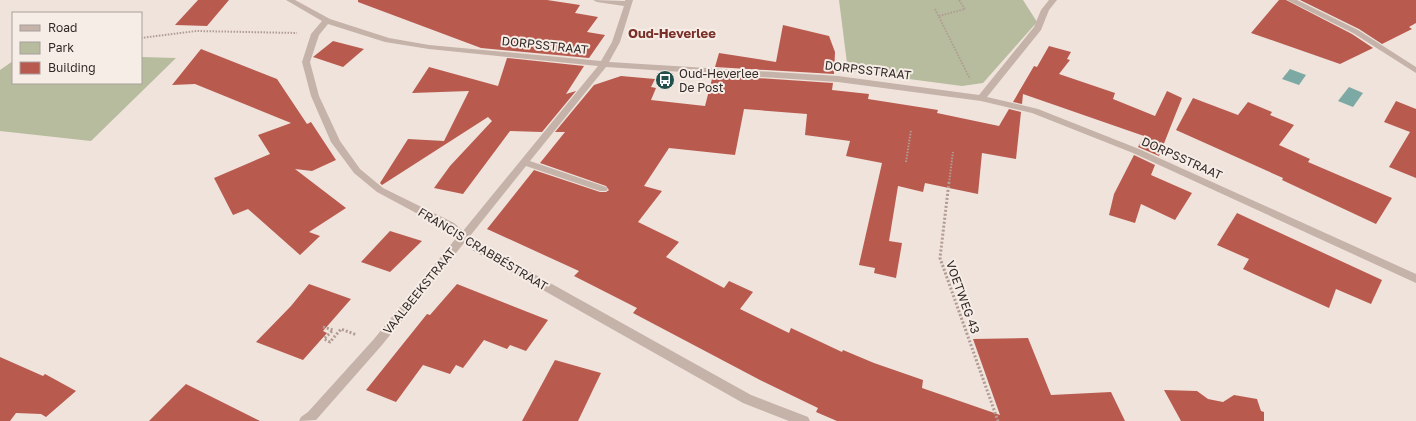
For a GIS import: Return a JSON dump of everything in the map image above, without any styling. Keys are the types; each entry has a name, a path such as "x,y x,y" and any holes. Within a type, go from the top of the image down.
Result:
{"street":[{"name":"DORPSSTRAAT","path":"290,0 326,21 388,40 429,47 604,64 838,79 962,95 1035,111 1136,151 1416,279"},
{"path":"597,0 628,2"},
{"path":"980,98 1038,28 1045,10 1054,0"},
{"path":"1291,0 1343,24 1370,39 1416,71"},
{"name":"VAALBEEKSTRAAT","path":"305,421 312,416 378,342 604,64 616,42 628,2"},
{"name":"FRANCIS CRABBÉSTRAAT","path":"326,21 315,34 306,62 315,96 336,142 357,171 380,190 450,226 476,247 747,399 804,421"},
{"path":"523,162 603,189"}],"path":[{"path":"938,16 965,9 959,0"},
{"path":"935,9 980,98"},
{"path":"142,38 196,31 254,31 315,34"},
{"path":"906,162 911,130"},
{"name":"VOETWEG 43","path":"953,152 940,258 998,421"},
{"path":"322,326 333,330 324,339 330,342 339,332"}],"green space":[{"path":"839,0 1023,0 1037,22 983,83 962,86 848,71"},
{"path":"142,57 176,58 91,141 0,131 0,70 12,62 12,84 142,84"}],"water":[{"path":"1290,69 1306,75 1299,85 1282,79"},
{"path":"1349,87 1363,93 1353,107 1338,101"}],"building":[{"path":"198,0 229,0 207,26 175,25"},
{"path":"358,0 547,0 580,5 575,13 598,17 587,32 605,35 589,58 481,48 358,2"},
{"path":"1279,0 1286,0 1352,34 1373,48 1340,64 1251,33"},
{"path":"1300,0 1416,0 1416,23 1409,27 1412,29 1382,44 1359,29"},
{"path":"783,25 829,36 835,52 834,74 715,67 719,53 776,62"},
{"path":"333,41 364,49 343,67 313,57"},
{"path":"1049,46 1071,52 1067,59 1070,60 1059,74 1115,93 1113,99 1155,116 1167,91 1182,98 1159,156 1138,147 1144,136 1023,94 1022,104 1013,102 1034,66 1037,67"},
{"path":"201,49 277,79 307,124 311,122 336,160 312,171 295,169 346,208 309,232 320,236 300,255 248,209 233,215 214,178 270,154 258,135 291,123 195,84 172,85"},
{"path":"507,58 584,66 566,94 576,91 542,132 510,131 463,194 434,188 450,166 492,121 488,117 382,185 380,183 408,139 444,141 469,91 412,93 429,67 498,86"},
{"path":"713,75 833,83 832,90 869,94 868,99 938,110 937,113 999,126 1009,109 1021,112 1016,159 982,153 978,194 925,183 923,192 898,186 889,241 902,243 896,278 874,273 875,268 859,265 882,163 846,156 850,141 805,135 807,114 744,109 735,155 669,148 644,186 662,191 638,222 679,242 666,257 724,288 729,281 753,292 740,309 789,333 791,328 842,352 843,350 874,363 923,380 922,388 1000,415 973,339 1028,338 1051,395 1111,392 1125,421 837,421 816,412 818,408 760,380 633,313 637,308 574,276 579,271 487,229 534,170 600,192 606,192 609,190 606,186 540,163 565,132 555,132 594,85 621,76 655,79 651,87 656,88 651,100 705,106"},
{"path":"1193,98 1238,115 1248,102 1272,112 1270,115 1294,125 1279,145 1310,159 1308,162 1392,198 1376,224 1282,180 1283,178 1176,130"},
{"path":"1396,101 1416,109 1416,178 1389,167 1410,132 1384,122"},
{"path":"1134,155 1155,165 1151,175 1192,193 1175,220 1141,204 1135,223 1109,215 1114,194"},
{"path":"1237,213 1382,280 1371,304 1336,289 1329,308 1243,269 1249,259 1217,245"},
{"path":"390,231 422,241 390,272 361,262"},
{"path":"309,284 351,299 323,331 327,333 303,360 256,342 291,306"},
{"path":"457,284 548,320 526,351 510,345 507,349 484,340 463,368 456,365 450,374 423,365 396,402 366,390 427,314 430,315"},
{"path":"0,357 43,376 45,374 76,391 46,417 41,414 16,413 10,421 0,421"},
{"path":"555,360 601,373 578,421 522,421"},
{"path":"186,384 260,421 149,421"},
{"path":"1164,390 1197,391 1208,399 1223,402 1234,395 1257,399 1261,411 1264,412 1264,421 1181,421"}],"place":[{"name":"Oud-Heverlee De Post","path":"665,80"}],"district":[{"name":"Oud-Heverlee","path":"672,33"}]}
